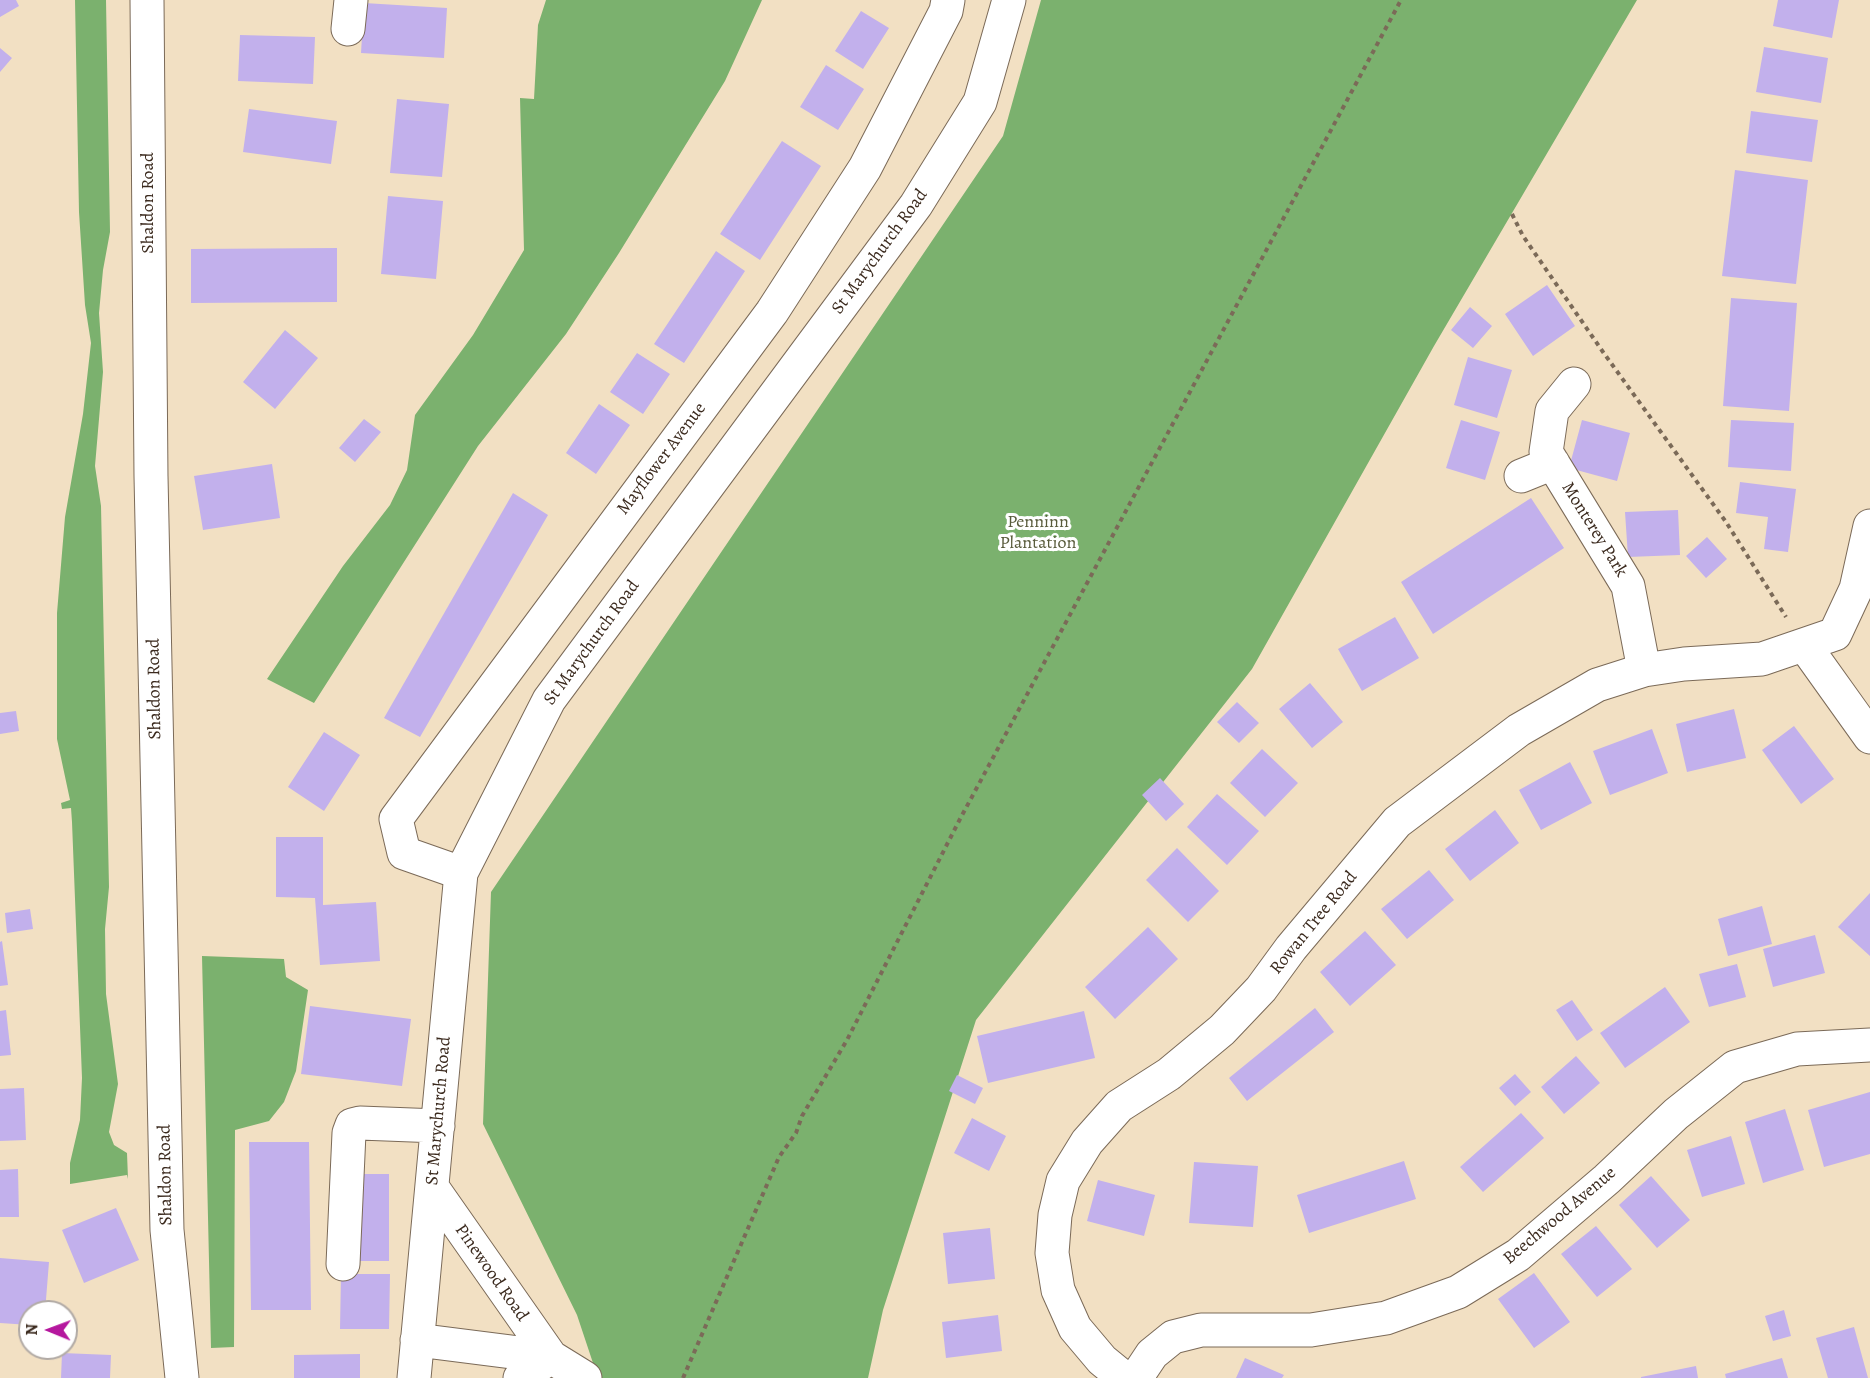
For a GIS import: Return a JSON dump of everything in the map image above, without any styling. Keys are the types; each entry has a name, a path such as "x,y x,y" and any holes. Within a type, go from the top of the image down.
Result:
{"street":[{"name":"Shaldon Road","path":"147,0 151,476 166,1182 168,1230 182,1378"},
{"name":"Mayflower Avenue","path":"461,873 404,854 396,819 772,312 865,168 946,11 948,0"},
{"name":"St Marychurch Road","path":"414,1378 461,873 549,700 922,196 980,102 1009,0"},
{"name":"Monterey Park","path":"1574,384 1552,411 1546,453 1628,586 1644,670"},
{"name":"Monterey Park","path":"1521,476 1553,463"},
{"name":"Rowan Tree Road","path":"1124,1378 1102,1360 1075,1328 1058,1290 1052,1253 1055,1215 1063,1181 1088,1142 1119,1106 1169,1074 1222,1030 1261,989 1291,948 1397,822 1519,730 1596,685 1644,670 1684,664 1762,658 1835,634 1856,589 1870,526"},
{"path":"1804,646 1870,737"},
{"name":"Beechwood Avenue","path":"1136,1378 1152,1354 1173,1337 1201,1330 1311,1330 1365,1322 1386,1318 1458,1292 1518,1255 1607,1179 1676,1114 1735,1067 1797,1049 1870,1046"},
{"path":"343,1264 349,1133 352,1125 360,1123 438,1126"},
{"name":"Pinewood Road","path":"432,1187 551,1357 585,1378"},
{"name":"Pinewood Road","path":"417,1340 551,1357"},
{"path":"520,1378 551,1357"}],"path":[{"path":"683,1378 779,1157 796,1133 802,1116 847,1040 960,819 1401,0"},
{"path":"1512,214 1523,236 1603,352 1726,522 1804,646"}],"green space":[{"path":"75,0 106,0 110,232 103,270 99,313 103,372 95,466 101,506 109,887 105,929 106,994 118,1084 109,1132 114,1145 127,1153 128,1179 127,1175 70,1184 70,1163 80,1120 82,1078 71,808 62,809 61,803 70,800 57,739 57,613 65,517 83,414 91,343 85,305 79,212"},
{"path":"546,0 762,0 725,81 619,253 566,334 478,446 314,703 267,679 343,566 390,505 407,470 415,415 473,335 524,250 520,98 534,99 538,25"},
{"name":"Penninn Plantation","path":"1041,0 1637,0 1434,346 1252,669 976,1020 883,1310 868,1378 598,1378 577,1315 483,1124 491,892 1003,136"},
{"path":"202,956 284,959 286,977 308,990 296,1071 284,1102 269,1121 235,1130 234,1347 211,1348"}],"building":[{"path":"0,0 16,0 19,6 0,17"},
{"path":"1778,0 1839,0 1832,38 1773,26"},
{"path":"364,3 447,8 444,58 361,53"},
{"path":"861,11 889,28 863,69 835,51"},
{"path":"240,35 315,37 313,84 238,81"},
{"path":"1764,47 1828,58 1821,103 1756,92"},
{"path":"0,48 12,58 0,72"},
{"path":"826,65 864,89 838,130 800,107"},
{"path":"397,99 449,104 442,177 390,173"},
{"path":"249,109 337,121 331,164 243,152"},
{"path":"1751,111 1818,120 1812,162 1746,153"},
{"path":"782,141 821,166 760,260 720,234"},
{"path":"1735,170 1808,180 1796,284 1722,276"},
{"path":"388,196 443,201 436,279 381,274"},
{"path":"337,248 337,302 191,303 191,249"},
{"path":"716,251 745,271 684,363 654,344"},
{"path":"1547,285 1575,326 1533,356 1505,314"},
{"path":"1731,298 1797,303 1789,411 1723,406"},
{"path":"1470,307 1492,326 1473,348 1451,330"},
{"path":"285,330 318,358 275,409 243,382"},
{"path":"637,353 670,374 643,414 610,392"},
{"path":"1468,357 1512,370 1497,418 1454,405"},
{"path":"599,404 630,425 596,474 566,453"},
{"path":"364,419 381,432 355,462 339,448"},
{"path":"1461,420 1500,432 1485,480 1446,468"},
{"path":"1582,420 1630,433 1617,481 1569,468"},
{"path":"1731,420 1794,423 1791,471 1728,467"},
{"path":"272,464 280,518 203,530 194,476"},
{"path":"1740,482 1796,489 1788,552 1764,549 1768,517 1736,513"},
{"path":"513,493 548,515 420,737 384,718"},
{"path":"1531,498 1564,548 1433,634 1401,582"},
{"path":"1678,510 1680,555 1628,557 1625,512"},
{"path":"1707,537 1727,559 1706,578 1686,556"},
{"path":"1395,617 1419,658 1362,691 1338,649"},
{"path":"1310,683 1343,722 1312,748 1279,709"},
{"path":"1237,702 1259,723 1239,743 1217,722"},
{"path":"1734,709 1746,758 1687,772 1676,724"},
{"path":"16,711 19,731 0,734 0,713"},
{"path":"1794,726 1834,779 1801,804 1762,750"},
{"path":"1652,729 1668,773 1610,795 1593,751"},
{"path":"324,732 360,755 324,811 288,787"},
{"path":"1262,749 1298,783 1265,817 1230,783"},
{"path":"1570,762 1592,803 1541,830 1519,790"},
{"path":"1160,778 1184,804 1166,821 1142,795"},
{"path":"1217,794 1259,831 1227,865 1187,827"},
{"path":"1495,810 1519,843 1470,881 1445,849"},
{"path":"276,837 323,837 323,905 376,902 380,961 320,965 315,898 276,897"},
{"path":"1177,848 1219,891 1188,922 1146,880"},
{"path":"1429,870 1454,900 1407,939 1381,909"},
{"path":"1870,893 1870,956 1838,927"},
{"path":"1762,906 1772,944 1728,956 1718,919"},
{"path":"30,909 33,929 7,933 5,913"},
{"path":"1148,927 1178,959 1115,1019 1085,987"},
{"path":"1365,931 1396,965 1350,1006 1320,972"},
{"path":"1815,935 1825,973 1773,987 1763,949"},
{"path":"2,941 8,985 0,986 0,942"},
{"path":"1737,964 1746,997 1709,1007 1699,974"},
{"path":"1665,987 1690,1022 1625,1068 1600,1033"},
{"path":"1572,1000 1593,1030 1577,1041 1556,1010"},
{"path":"310,1006 411,1019 402,1086 301,1074"},
{"path":"1315,1008 1334,1032 1247,1101 1229,1078"},
{"path":"6,1010 11,1055 0,1056 0,1011"},
{"path":"1084,1011 1095,1058 988,1083 977,1036"},
{"path":"1576,1056 1600,1083 1564,1114 1541,1087"},
{"path":"1515,1074 1531,1092 1515,1106 1499,1088"},
{"path":"957,1075 983,1088 975,1104 949,1091"},
{"path":"24,1088 26,1140 0,1141 0,1089"},
{"path":"1870,1092 1870,1154 1824,1167 1808,1110"},
{"path":"1785,1109 1804,1170 1763,1183 1745,1122"},
{"path":"1521,1113 1544,1138 1483,1192 1460,1167"},
{"path":"972,1118 1006,1136 989,1171 954,1153"},
{"path":"1731,1136 1745,1184 1702,1197 1687,1150"},
{"path":"249,1142 309,1142 311,1310 251,1310"},
{"path":"1404,1161 1416,1199 1309,1233 1297,1195"},
{"path":"1194,1162 1258,1166 1253,1227 1189,1223"},
{"path":"18,1169 19,1217 0,1217 0,1170"},
{"path":"358,1174 389,1174 389,1261 358,1261"},
{"path":"1651,1176 1690,1220 1657,1248 1619,1205"},
{"path":"1098,1180 1155,1195 1144,1236 1087,1221"},
{"path":"116,1208 139,1260 84,1283 62,1230"},
{"path":"1596,1226 1632,1269 1597,1297 1561,1254"},
{"path":"990,1228 995,1279 948,1284 943,1233"},
{"path":"0,1258 49,1262 46,1300 18,1300 18,1324 0,1323"},
{"path":"1534,1273 1570,1322 1534,1348 1498,1299"},
{"path":"341,1274 390,1274 389,1329 340,1329"},
{"path":"1784,1310 1791,1336 1773,1341 1765,1316"},
{"path":"998,1315 1002,1351 946,1358 942,1322"},
{"path":"1854,1327 1868,1378 1828,1378 1816,1338"},
{"path":"78,1354 111,1355 110,1378 61,1378 62,1360 78,1360"},
{"path":"360,1354 360,1378 294,1378 294,1355"},
{"path":"1245,1358 1284,1375 1282,1378 1236,1378"},
{"path":"1782,1358 1788,1378 1726,1378 1725,1374"},
{"path":"1696,1366 1698,1378 1641,1378 1641,1377"}]}
